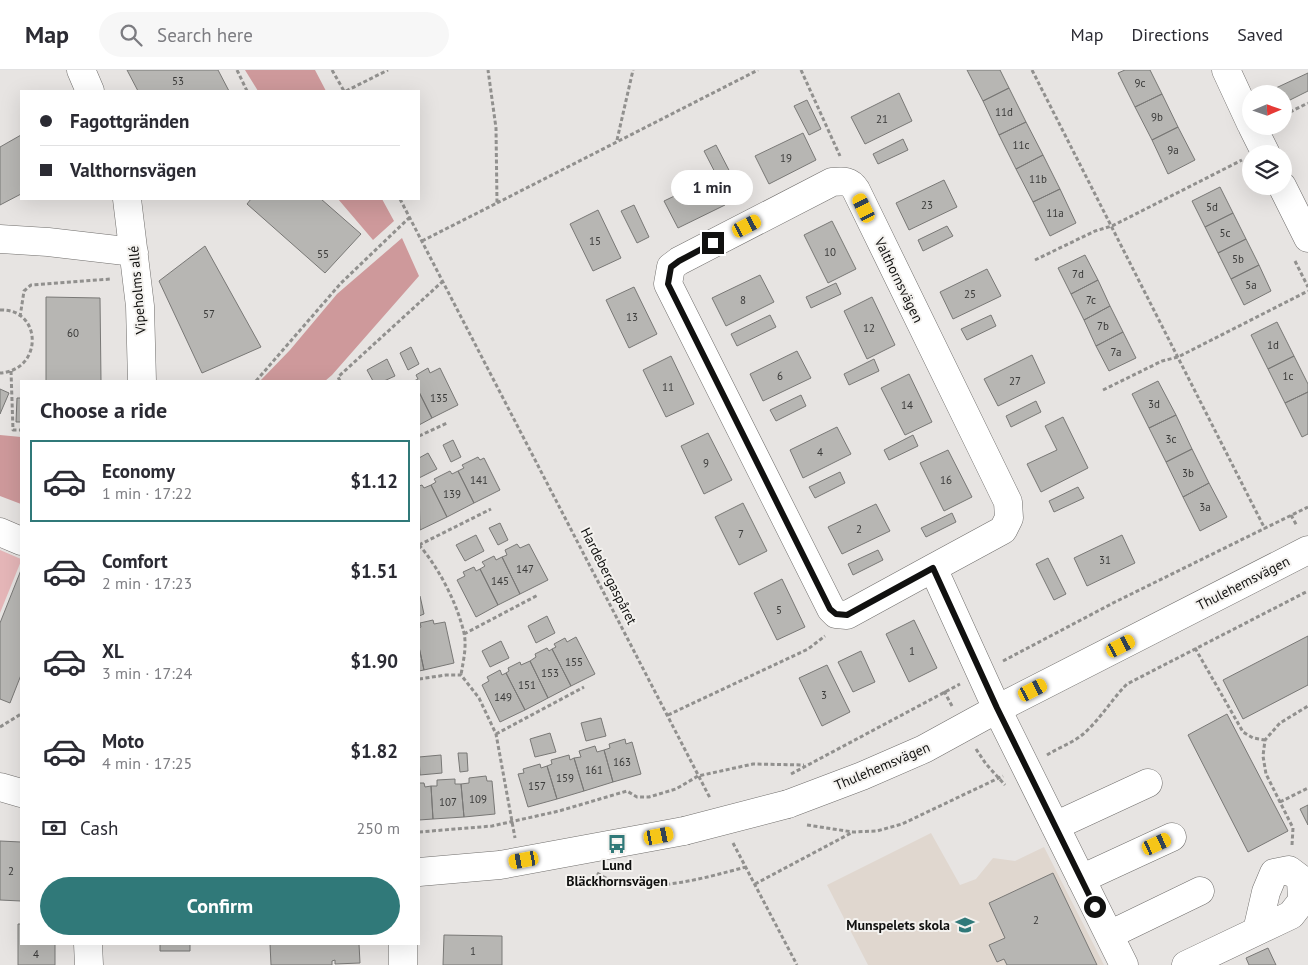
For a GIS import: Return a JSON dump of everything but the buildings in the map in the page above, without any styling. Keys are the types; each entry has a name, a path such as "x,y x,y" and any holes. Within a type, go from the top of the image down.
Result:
{"street":[{"path":"81,70 90,90"},
{"path":"1226,70 1242,104"},
{"path":"845,181 832,182 679,261 671,267 668,284 830,609 836,614 847,615"},
{"name":"Valthornsvägen","path":"845,181 853,185 856,190 1008,502 1009,518 1003,530 847,615"},
{"path":"1286,195 1308,238"},
{"name":"Vipeholms allé","path":"127,200 135,264 142,351 142,380"},
{"path":"0,239 48,242 135,264"},
{"path":"0,532 20,541"},
{"name":"Thulehemsvägen","path":"420,872 500,865 684,831 795,814 862,776 924,749 1303,538"},
{"path":"933,568 980,673 1124,965"},
{"path":"1056,826 1148,783"},
{"path":"0,787 20,793"},
{"path":"1081,880 1172,837"},
{"path":"1186,965 1291,915 1302,901 1302,879 1289,870"},
{"path":"1109,935 1200,891"},
{"path":"88,945 89,965"},
{"path":"403,945 403,965"}],"path":[{"path":"237,70 247,90"},
{"path":"332,70 344,90"},
{"path":"347,90 388,70"},
{"path":"488,70 496,128 497,203"},
{"path":"617,141 633,70"},
{"path":"422,241 758,70"},
{"path":"801,70 842,161 845,181"},
{"path":"1032,70 1265,529"},
{"path":"1292,111 1308,102"},
{"path":"1034,260 1095,231 1112,226 1242,163"},
{"name":"Hardebergaspåret","path":"401,200 712,801"},
{"path":"257,380 341,283 410,218"},
{"path":"20,316 24,291 32,285 135,264"},
{"path":"340,380 338,377 443,281"},
{"path":"1103,390 1162,361 1178,357 1308,291"},
{"path":"0,310 7,310 20,316 32,332 32,347 26,361 11,371 0,373"},
{"path":"11,371 11,421 13,430 20,430"},
{"path":"420,436 447,423"},
{"path":"788,776 1115,602 1308,507"},
{"path":"420,544 491,509"},
{"path":"1292,515 1303,538"},
{"path":"420,546 433,564 451,598 464,634 465,651 461,675 479,698 496,734 513,821 515,844"},
{"path":"795,814 853,832 877,832 902,824 1026,766 1081,736 1101,717 1111,701 1127,684 1308,591"},
{"path":"464,634 538,595"},
{"path":"668,715 808,649 847,615"},
{"path":"1195,648 1244,732 1253,738 1266,740"},
{"path":"420,678 461,675"},
{"path":"496,734 584,687"},
{"path":"1289,870 1294,828 1266,774 1263,756 1266,740 1280,723 1308,706"},
{"path":"0,727 20,715"},
{"path":"420,832 492,826 627,791 637,798 649,797 676,789 698,776 753,764 804,766"},
{"path":"1280,802 1308,788"},
{"path":"755,884 853,832"},
{"path":"733,842 797,965"},
{"path":"593,870 599,875 627,884 650,885 695,880 746,867"}],"shaded area":[{"path":"245,70 315,70 325,90 257,90"},
{"path":"339,200 383,200 394,221 373,240"},
{"path":"402,238 419,276 332,375 326,380 261,380 290,350 337,294"},
{"path":"0,435 20,437 20,504 0,496"},
{"path":"0,550 20,559 20,563 0,613"},
{"name":"Munspelets skola","path":"931,833 960,885 976,879 993,858 1015,861 1044,847 1104,965 868,965 827,885"}],"place":[{"name":"Lund Bläckhornsvägen","path":"617,844"},
{"name":"Munspelets skola","path":"965,925"}],"route":[{"path":"713,243 671,267 668,284 830,609 836,614 847,615 933,568 997,708 1095,907"}]}
